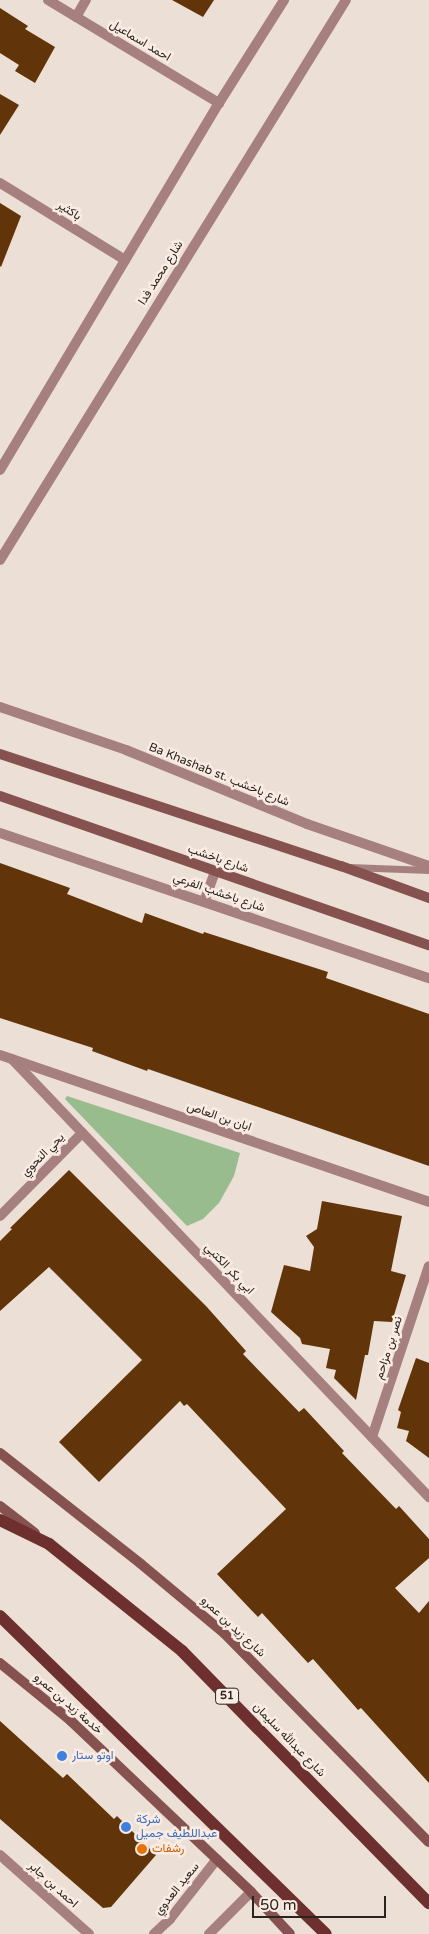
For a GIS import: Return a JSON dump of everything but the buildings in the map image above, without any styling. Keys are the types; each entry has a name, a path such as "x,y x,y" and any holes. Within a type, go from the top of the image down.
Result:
{"main road":[{"path":"0,754 341,866 429,898"},
{"name":"شارع باخشب","path":"0,796 429,945"},
{"name":"شارع زيد بن عمرو","path":"0,1453 141,1564 225,1634 429,1842"},
{"path":"0,1506 49,1544"},
{"name":"شارع عبدالله سليمان","path":"0,1520 49,1544 182,1651 429,1903"},
{"path":"0,1616 326,1934"},
{"path":"0,1624 39,1652"},
{"name":"خدمة زيد بن عمرو","path":"0,1663 71,1721 251,1892 290,1934"}],"street":[{"name":"احمد اسماعيل","path":"48,0 219,103"},
{"path":"76,17 86,0"},
{"path":"0,470 219,103 284,0"},
{"name":"شارع محمد فدا","path":"0,560 346,0"},
{"name":"باكثير","path":"0,183 125,260"},
{"name":"Ba Khashab st. شارع باخشب","path":"0,707 126,750 307,824 429,866"},
{"name":"شارع باخشب الفرعي","path":"0,833 429,978"},
{"path":"204,902 215,871"},
{"name":"ابان بن العاص","path":"0,1055 429,1202"},
{"name":"ابي بكر الكتبي","path":"12,1059 429,1497"},
{"name":"يحي النحوي","path":"0,1216 82,1133"},
{"name":"نصر بن مزاحم","path":"372,1438 429,1266"},
{"name":"احمد بن جابر","path":"0,1855 89,1934"},
{"name":"سعيد العدوي","path":"154,1934 170,1919 217,1859"},
{"path":"208,1934 251,1892"}],"lane":[{"path":"341,866 429,870"}],"green space":[{"path":"67,1096 240,1153 234,1176 219,1203 203,1219 187,1226 65,1099"}],"place":[{"name":"اوتو ستار","path":"62,1756"},
{"name":"شركة عبداللطيف جميل","path":"126,1827"},
{"name":"رشفات","path":"142,1849"}]}
